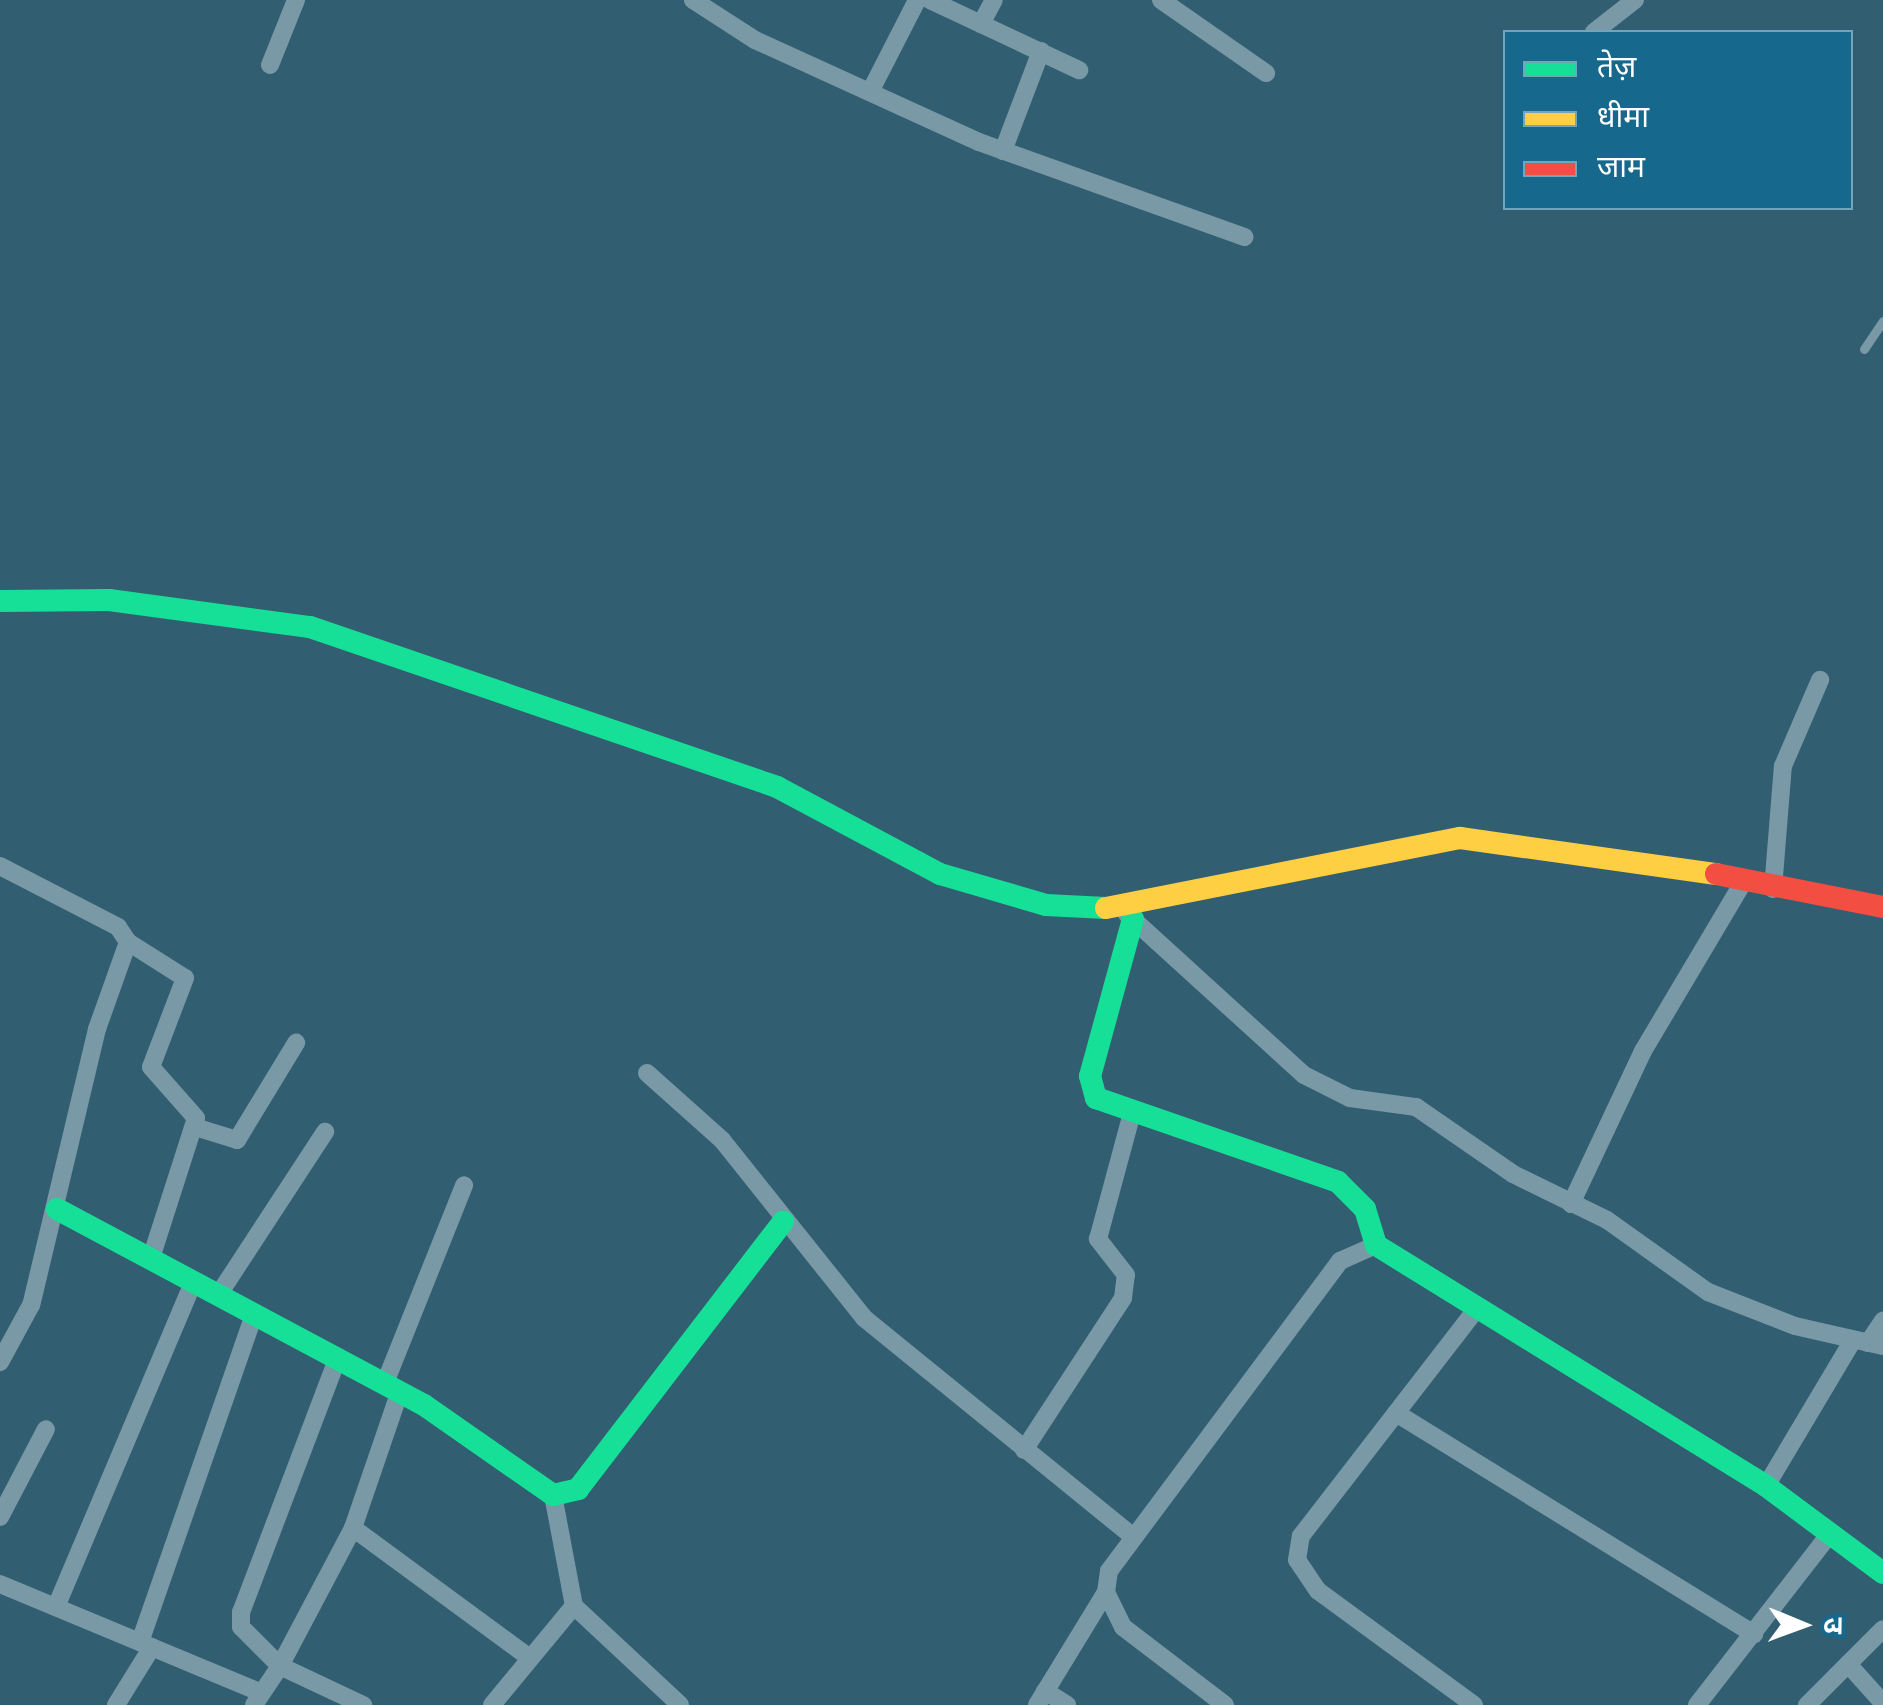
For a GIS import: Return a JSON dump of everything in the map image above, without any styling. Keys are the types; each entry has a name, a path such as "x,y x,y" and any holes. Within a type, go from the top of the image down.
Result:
{"street":[{"path":"270,65 296,0"},
{"path":"692,0 870,92 1003,151 1244,237"},
{"path":"870,92 917,0"},
{"path":"930,0 1079,70"},
{"path":"980,24 994,0"},
{"path":"1161,0 1266,73"},
{"path":"1597,30 1635,0"},
{"path":"1003,151 1041,51"},
{"path":"0,601 109,600 310,627 520,691 777,787 940,874 1046,905 1128,914 1460,838 1595,850 1741,886 1883,906"},
{"path":"1773,889 1782,766 1820,680"},
{"path":"0,866 102,918 128,942 185,978 151,1067 191,1107 195,1128 150,1258"},
{"path":"1571,1204 1643,1051 1741,886"},
{"path":"1128,914 1090,1076 1096,1098 1132,1114 1338,1182 1365,1209 1376,1246 1474,1311 1766,1486 1883,1573"},
{"path":"1128,914 1304,1075 1350,1098 1416,1107 1708,1292 1868,1344"},
{"path":"0,1362 32,1305 97,1029 128,942"},
{"path":"195,1128 237,1140 296,1043"},
{"path":"647,1073 706,1122 864,1318 1133,1537"},
{"path":"1024,1450 1123,1298 1126,1274 1098,1239 1132,1114"},
{"path":"219,1294 326,1132"},
{"path":"0,1584 146,1645 257,1699 280,1666 353,1528 392,1387 464,1185"},
{"path":"57,1210 392,1387 553,1495 574,1606 680,1705"},
{"path":"553,1495 578,1489 783,1222"},
{"path":"1067,1705 1041,1698 1106,1592 1133,1537 1340,1260 1376,1246"},
{"path":"56,1607 194,1280"},
{"path":"1474,1311 1301,1536 1297,1560 1318,1591 1474,1705"},
{"path":"116,1705 146,1645 254,1312"},
{"path":"1766,1486 1883,1321"},
{"path":"338,1357 241,1612 241,1627 280,1666 363,1705"},
{"path":"1396,1413 1754,1634"},
{"path":"0,1517 46,1429"},
{"path":"353,1528 530,1658"},
{"path":"1697,1705 1829,1535"},
{"path":"1106,1592 1142,1648 1225,1705"},
{"path":"518,1705 497,1698 574,1606"},
{"path":"1807,1705 1883,1628"},
{"path":"1848,1664 1883,1703"}],"lane":[{"path":"1864,350 1883,321"}],"traffic: fast":[{"path":"0,601 109,600 310,627 777,787 940,874 1046,905 1106,908"},
{"path":"1133,919 1090,1076 1096,1098 1338,1182 1365,1209 1376,1245 1766,1486 1883,1573"},
{"path":"57,1209 424,1405 553,1495 578,1489 783,1222"}],"traffic: slow":[{"path":"1106,908 1460,838 1716,874"}],"traffic: jam":[{"path":"1716,874 1883,907"}]}
